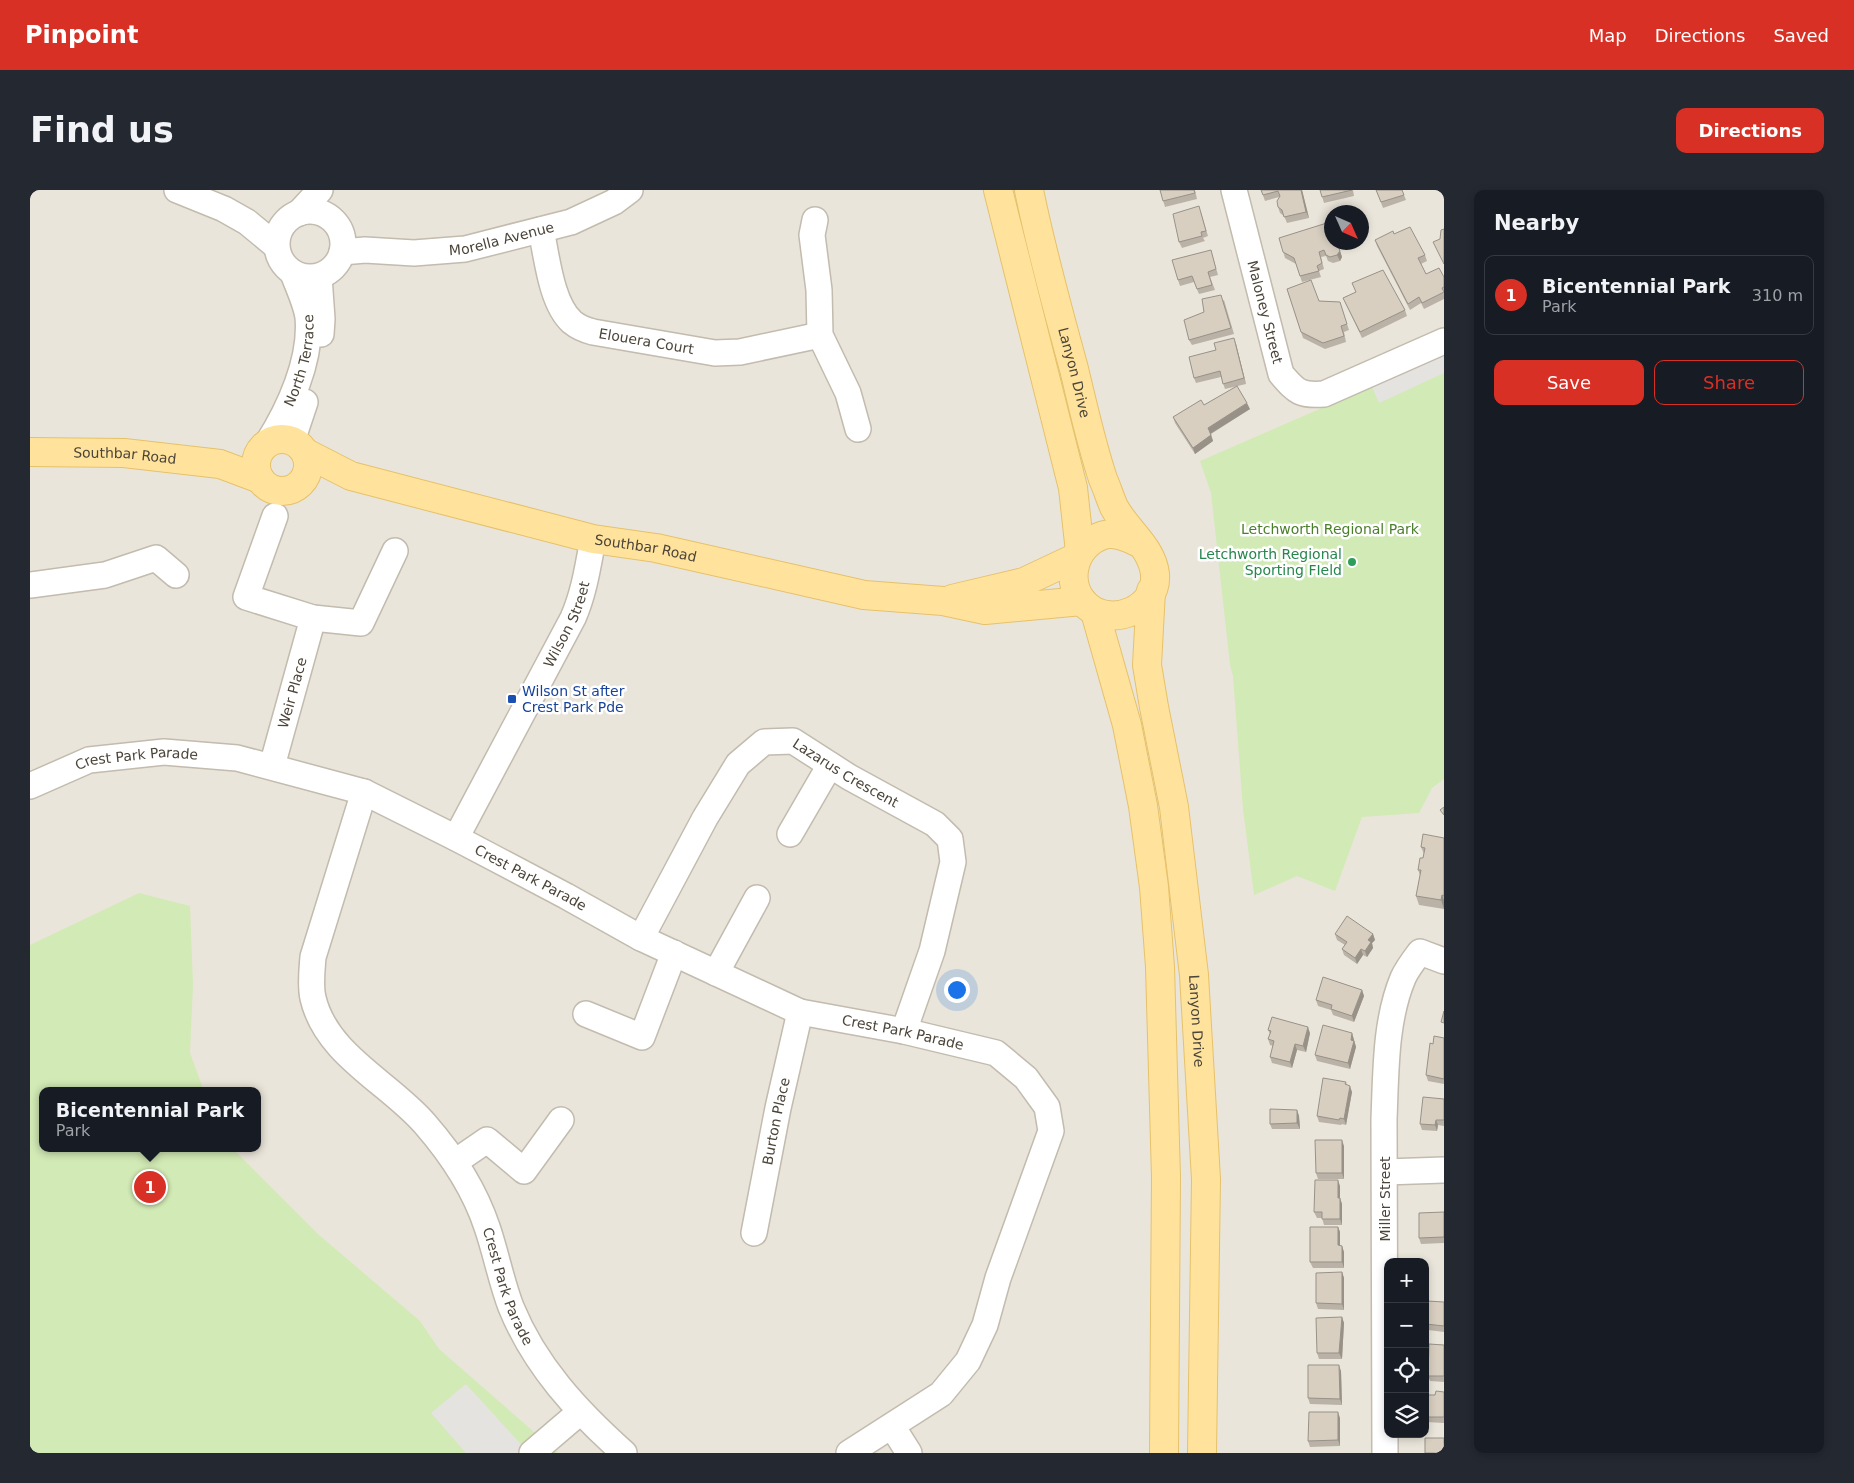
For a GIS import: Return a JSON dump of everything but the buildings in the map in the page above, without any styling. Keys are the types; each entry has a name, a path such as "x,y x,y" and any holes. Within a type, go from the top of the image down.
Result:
{"main road":[{"name":"Lanyon Drive","path":"998,190 1073,488 1079,554"},
{"name":"Lanyon Drive","path":"1029,190 1103,478 1115,508 1141,544"},
{"name":"Southbar Road","path":"30,452 124,453 220,464 276,455 593,539 656,548 864,595 944,601 985,610 1088,606"},
{"path":"276,455 309,463 307,474 301,483"},
{"name":"Southbar Road","path":"276,455 268,487 279,491 291,490 301,483 351,476"},
{"path":"1088,606 1112,616 1128,614 1141,606 1152,591 1155,574 1150,555 1141,544 1126,536 1110,534 1095,539 1079,554 1073,570 1075,587 1088,606 1127,725 1143,806 1154,887 1160,967 1166,1177 1164,1453"},
{"name":"Southbar Road","path":"944,601 1024,582 1079,554"},
{"name":"Lanyon Drive","path":"1152,591 1147,665 1174,807 1194,975 1206,1179 1202,1453"}],"street":[{"path":"177,190 224,209 247,222 302,213 334,221 350,247 332,269 319,277 303,277 293,273 278,257 302,213"},
{"name":"Morella Avenue","path":"350,247 414,253 465,249 571,222 614,202 630,190"},
{"name":"Maloney Street","path":"1234,190 1281,374 1294,388 1307,395 1324,394 1444,341"},
{"path":"815,220 812,240 819,290 820,335 848,393 858,429"},
{"name":"Elouera Court","path":"541,230 560,306 573,322 593,332 715,353 740,352 820,335"},
{"name":"North Terrace","path":"276,455 283,418 297,383 307,350 308,316 293,273"},
{"name":"North Terrace","path":"276,455 313,382 319,352 322,319 319,277"},
{"path":"275,516 246,597 312,618 361,623 395,551"},
{"name":"Wilson Street","path":"456,838 576,612 593,539"},
{"path":"30,585 105,575 156,558 176,574"},
{"name":"Weir Place","path":"272,766 312,618"},
{"name":"Lazarus Crescent","path":"641,938 705,818 738,764 764,742 793,741 830,765 914,814 935,824 950,840 953,862 932,951 904,1031"},
{"name":"Crest Park Parade","path":"30,786 90,760 164,752 237,758 272,766 364,792 456,838 641,938 800,1012 904,1031 996,1053 1026,1078 1047,1107 1051,1131 998,1278 985,1325 968,1361 941,1394 849,1453"},
{"path":"790,834 830,765"},
{"name":"Crest Park Parade","path":"364,792 313,957 313,998 321,1018 342,1048 423,1122 456,1162 488,1228 509,1301 524,1335 551,1379 580,1412 624,1453"},
{"path":"716,973 757,898"},
{"name":"Miller Street","path":"1385,1453 1384,1119 1386,1063 1394,1003 1404,976 1420,952 1444,961"},
{"path":"586,1014 642,1037 674,953"},
{"name":"Burton Place","path":"754,1232 778,1108 800,1012"},
{"path":"456,1162 488,1140 524,1170 561,1120"},
{"path":"1385,1172 1444,1170"},
{"path":"532,1453 580,1412"},
{"path":"892,1426 909,1453"}],"shaded area":[{"path":"30,190 1444,190 1444,1453 30,1453"},
{"path":"1444,349 1444,373 1379,403 1371,384"},
{"path":"466,1384 529,1453 466,1453 431,1413"}],"green space":[{"name":"Letchworth Regional Park","path":"1444,355 1444,779 1432,788 1419,813 1362,817 1335,891 1297,876 1254,895 1243,809 1233,676 1230,665 1211,493 1200,461"},
{"path":"139,893 190,906 193,985 190,1053 203,1087 39,1087 39,1152 236,1152 319,1235 420,1321 439,1349 558,1453 30,1453 30,945"}],"place":[{"name":"Letchworth Regional Sporting FIeld","path":"1352,562"},
{"name":"Wilson St after Crest Park Pde","path":"512,699"},
{"name":"Bicentennial Park","path":"150,1187"}]}
